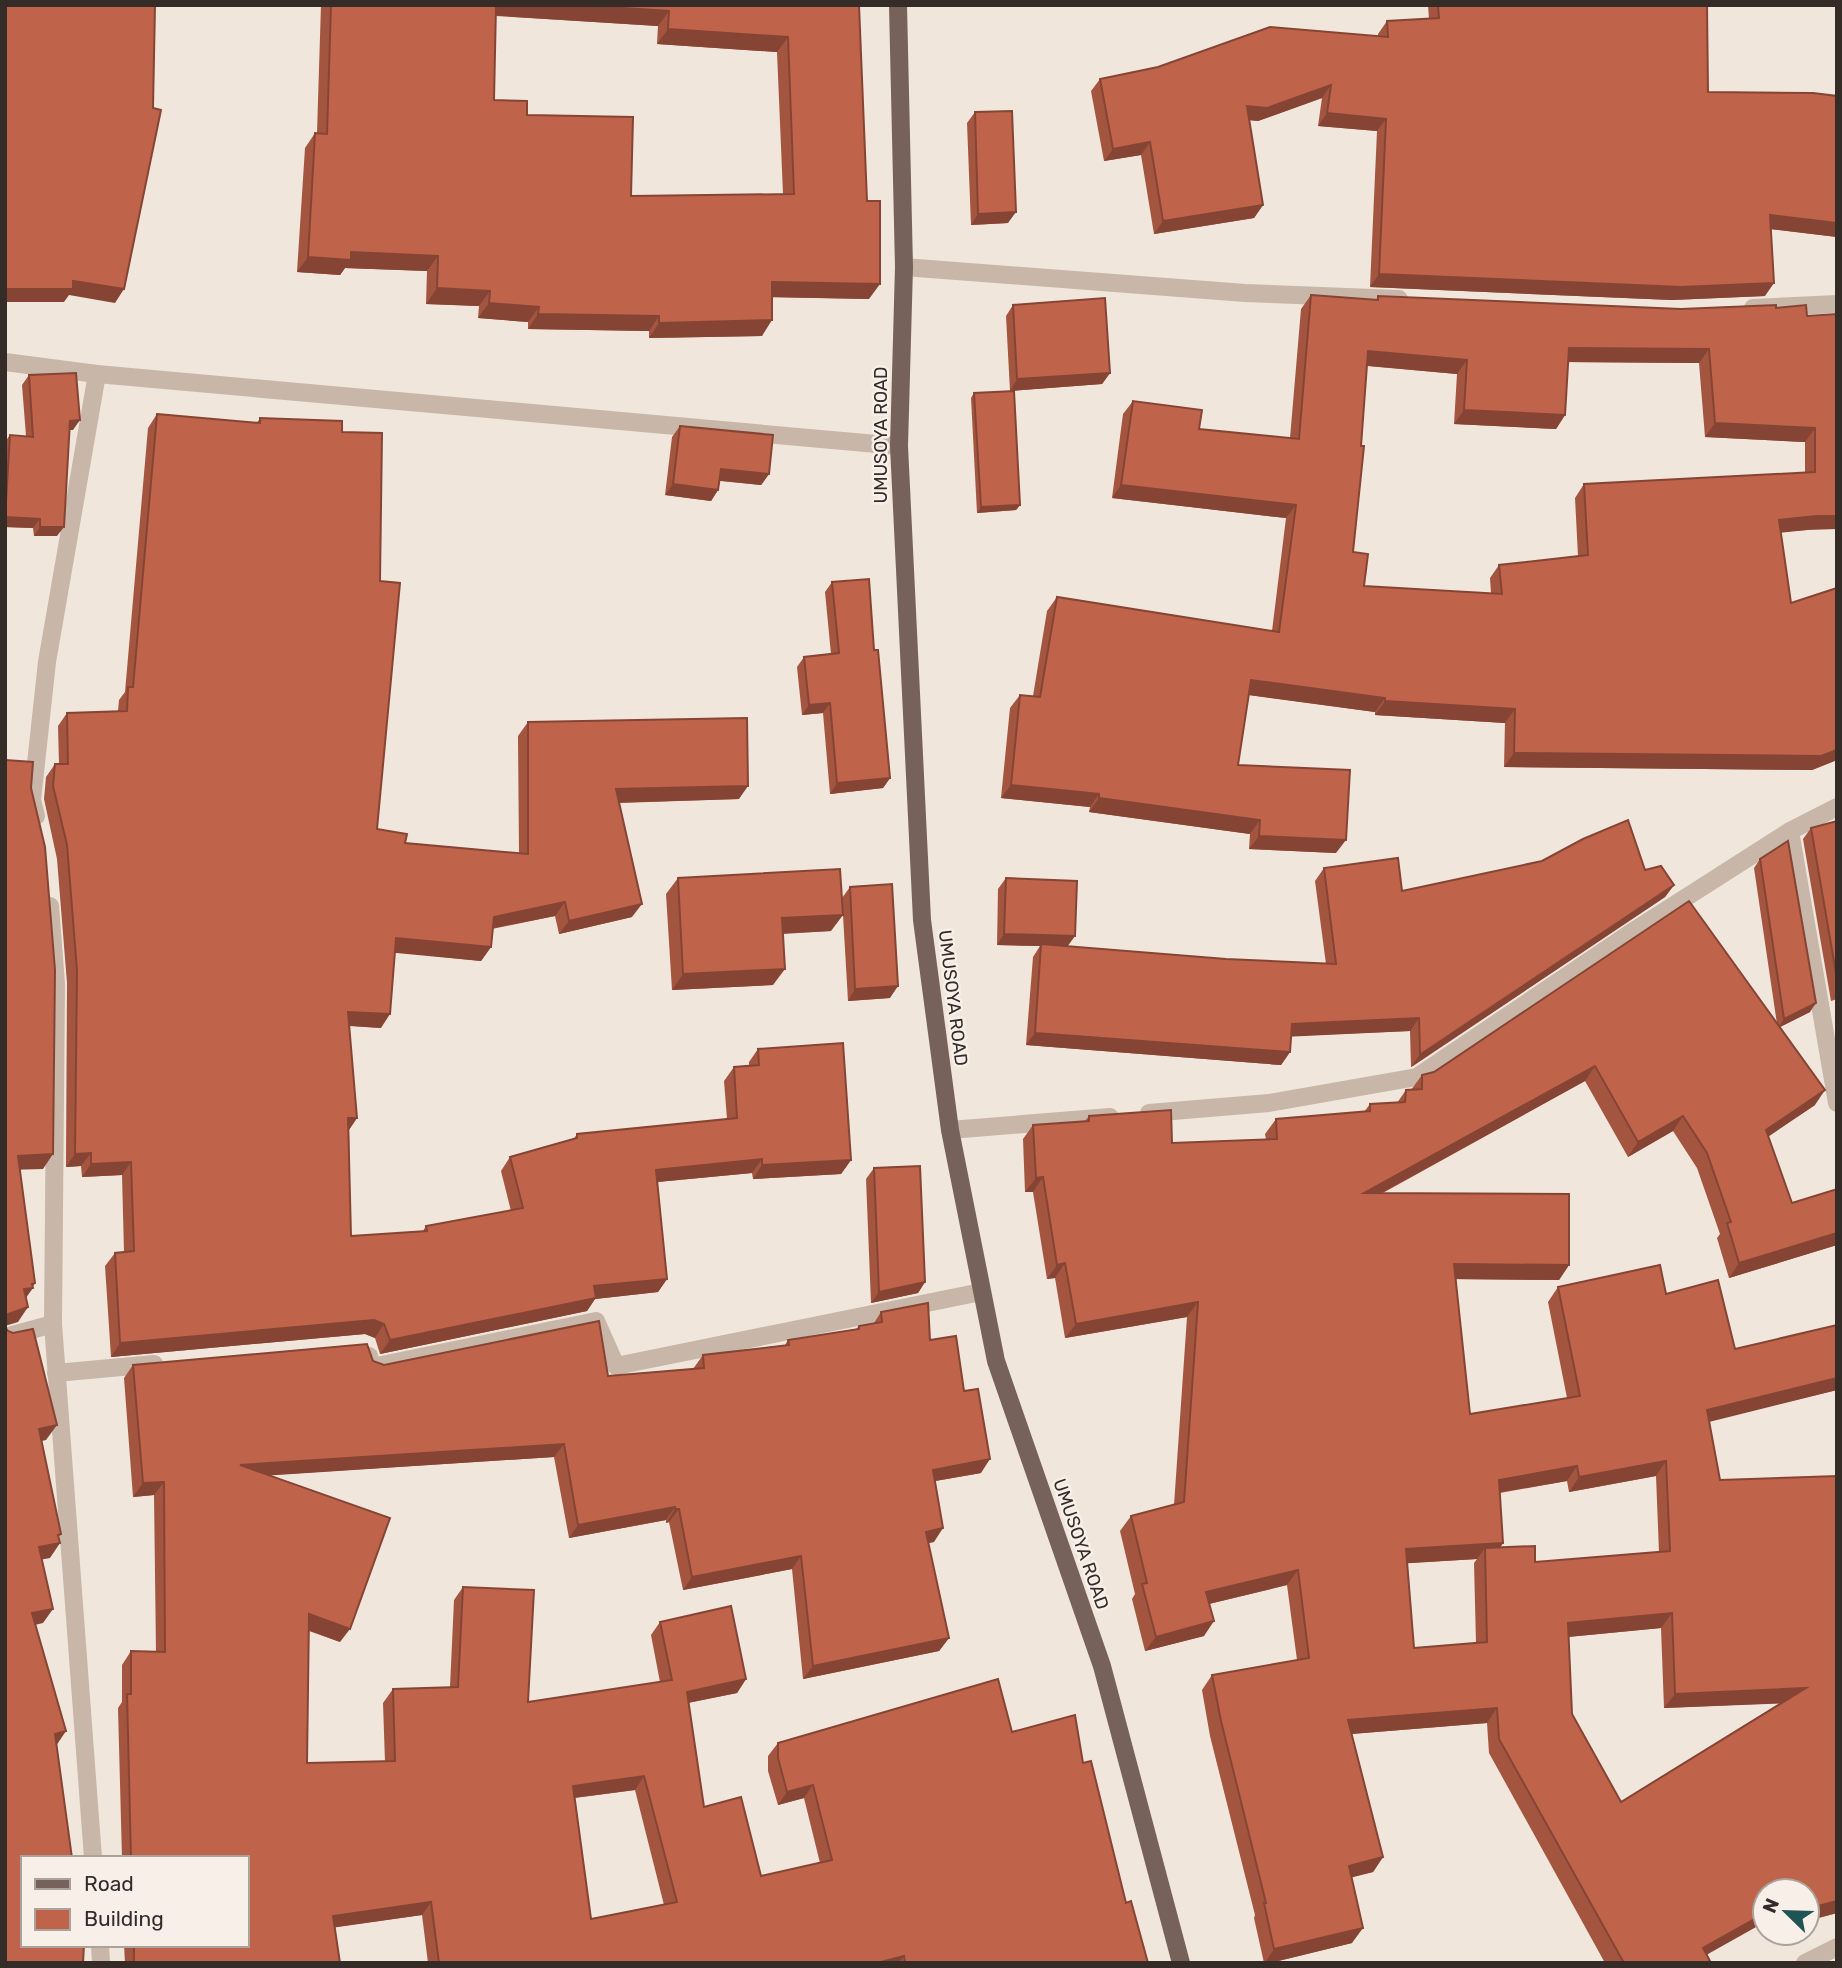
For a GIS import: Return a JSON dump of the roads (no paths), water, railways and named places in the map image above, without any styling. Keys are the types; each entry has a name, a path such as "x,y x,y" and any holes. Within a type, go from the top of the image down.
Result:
{"main road":[{"name":"UMUSOYA ROAD","path":"898,5 904,267 899,446 922,920 950,1130 996,1361 1102,1666 1181,1963"}],"street":[{"path":"904,267 1245,293 1410,300"},
{"path":"1740,308 1837,304"},
{"path":"5,362 97,374 899,446"},
{"path":"40,836 32,800 47,662 97,374"},
{"path":"950,1130 1269,1103 1418,1077 1635,930 1790,831 1837,807"},
{"path":"1790,831 1837,1103"},
{"path":"48,888 56,984 53,1324 93,1856"},
{"path":"352,1346 366,1345 372,1367 596,1321 616,1366 981,1292"},
{"path":"5,1337 53,1324"},
{"path":"57,1373 177,1362"},
{"path":"1805,1963 1837,1947"}]}
